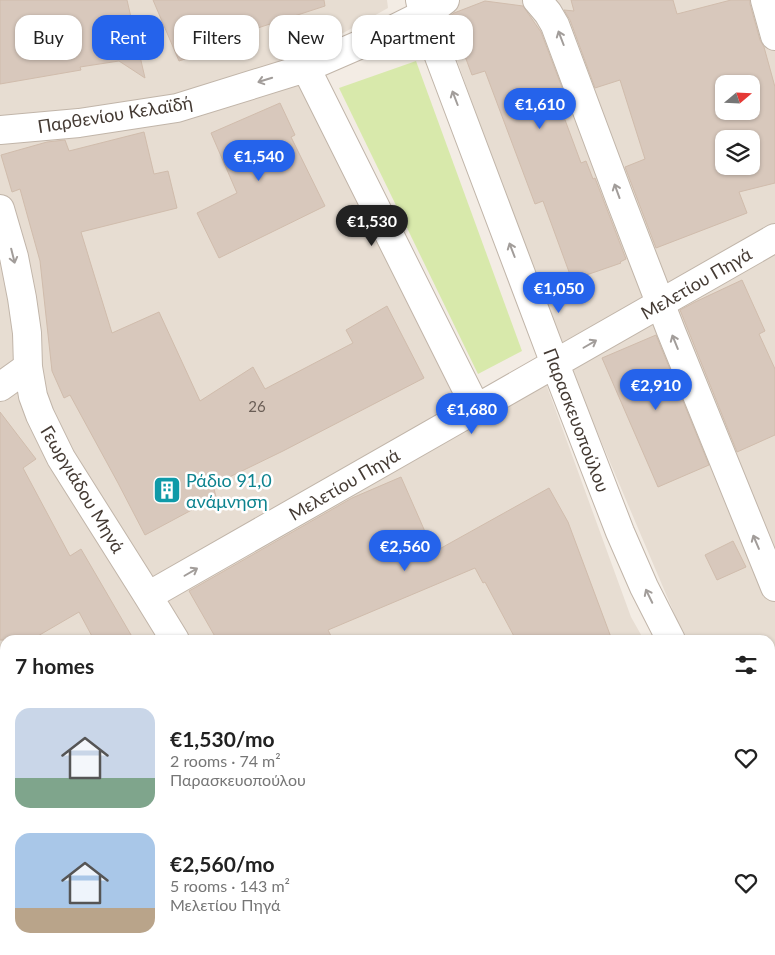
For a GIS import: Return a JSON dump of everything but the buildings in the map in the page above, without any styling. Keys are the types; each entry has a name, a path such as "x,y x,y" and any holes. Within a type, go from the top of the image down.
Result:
{"street":[{"path":"537,0 545,8 556,25 661,304 775,587"},
{"path":"766,0 775,36"},
{"name":"Παρθενίου Κελαϊδή","path":"0,130 79,123 177,108 306,68 382,34 413,18 429,5"},
{"name":"Παρασκευοπούλου","path":"429,5 555,364 620,532 668,635"},
{"path":"306,68 476,408"},
{"name":"Γεωργιάδου Μηνά","path":"0,208 14,257 22,298 28,334 28,367 33,396 40,415 61,458 172,635"},
{"name":"Μελετίου Πηγά","path":"148,596 775,238"},
{"path":"0,387 28,367"}],"shaded area":[{"path":"0,0 387,0 388,8 375,15 352,15 352,28 342,34 342,15 269,15 269,60 295,60 293,61 470,424 545,381 631,617 641,635 0,635"},
{"path":"438,0 775,0 775,635 685,635 677,620 545,309 457,60 473,60 473,15 443,15"}],"green space":[{"path":"416,61 522,351 478,374 339,88"}],"place":[{"name":"Ράδιο 91,0 ανάμνηση","path":"167,490"}]}
